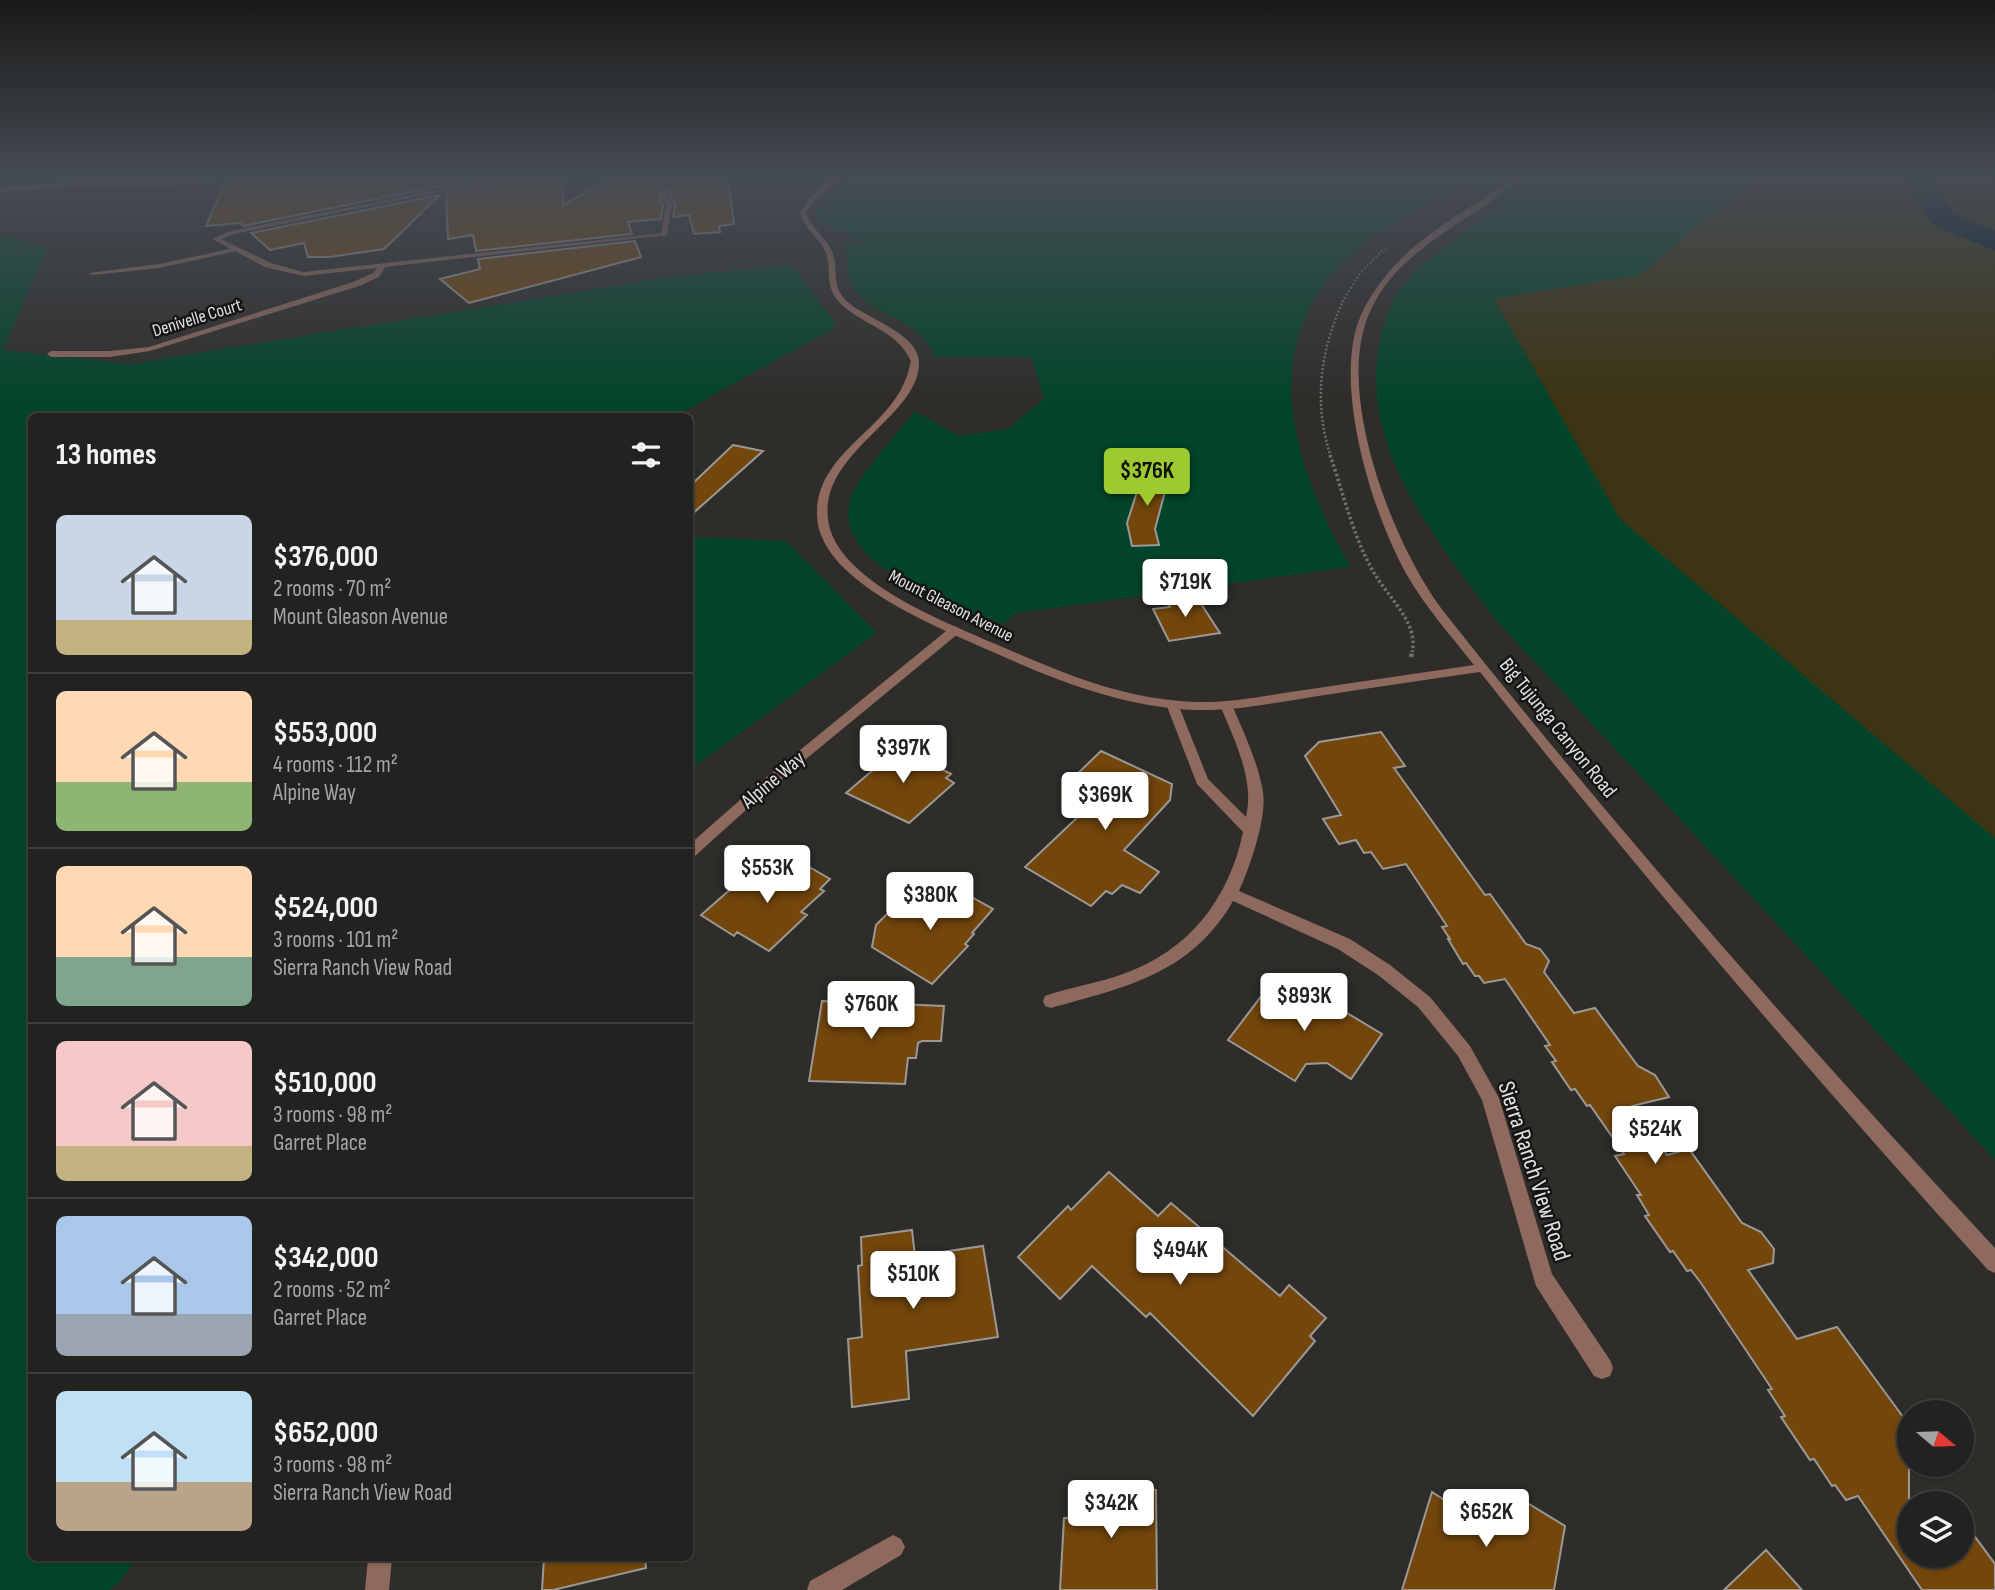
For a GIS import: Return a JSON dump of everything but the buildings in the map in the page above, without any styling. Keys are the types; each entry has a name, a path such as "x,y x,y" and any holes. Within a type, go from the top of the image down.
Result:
{"street":[{"path":"93,273 159,266 225,252"},
{"path":"241,252 279,269 303,274 504,252"},
{"name":"Mount Gleason Avenue","path":"829,252 834,289 844,302 905,344 915,361 908,387 856,443 828,483 822,516 825,528 839,554 862,577 904,606 1082,683 1125,696 1172,704 1226,705 1483,668"},
{"name":"Big Tujunga Canyon Road","path":"1412,252 1381,286 1368,309 1360,329 1356,352 1354,390 1364,439 1387,522 1410,570 1483,668 1637,858 1837,1091 1995,1263"},
{"name":"Denivelle Court","path":"51,354 110,354 150,349 356,284 376,275 382,266"},
{"name":"Alpine Way","path":"693,849 761,789 955,630"},
{"path":"1172,704 1202,781 1250,830"},
{"path":"1051,1000 1124,980 1163,963 1205,929 1231,894 1243,866 1257,795 1249,763 1226,705"},
{"name":"Sierra Ranch View Road","path":"1231,894 1344,944 1384,970 1424,1002 1464,1051 1490,1098 1543,1279 1602,1367"},
{"path":"819,1590 892,1547"},
{"path":"377,1590 380,1561"}],"green space":[{"path":"0,252 45,252 3,350 130,364 678,276 792,265 837,326 681,413 28,413 28,1561 134,1561 121,1581 109,1590 0,1590"},
{"path":"845,252 1353,252 1320,290 1301,328 1292,367 1292,407 1300,448 1313,488 1350,567 1017,613 1003,624 902,580 877,563 859,544 849,522 851,498 871,465 915,411 959,436 1008,429 1044,399 1031,357 935,357 919,334 876,309 856,292 850,281"},
{"path":"1437,252 1995,252 1995,1160 1496,620 1426,523 1390,452 1380,415 1376,376 1381,336 1387,315 1400,289"},
{"path":"693,537 786,541 877,633 693,768"}],"sand":[{"path":"1667,252 1995,252 1995,838 1620,519 1494,299 1640,275"}]}
